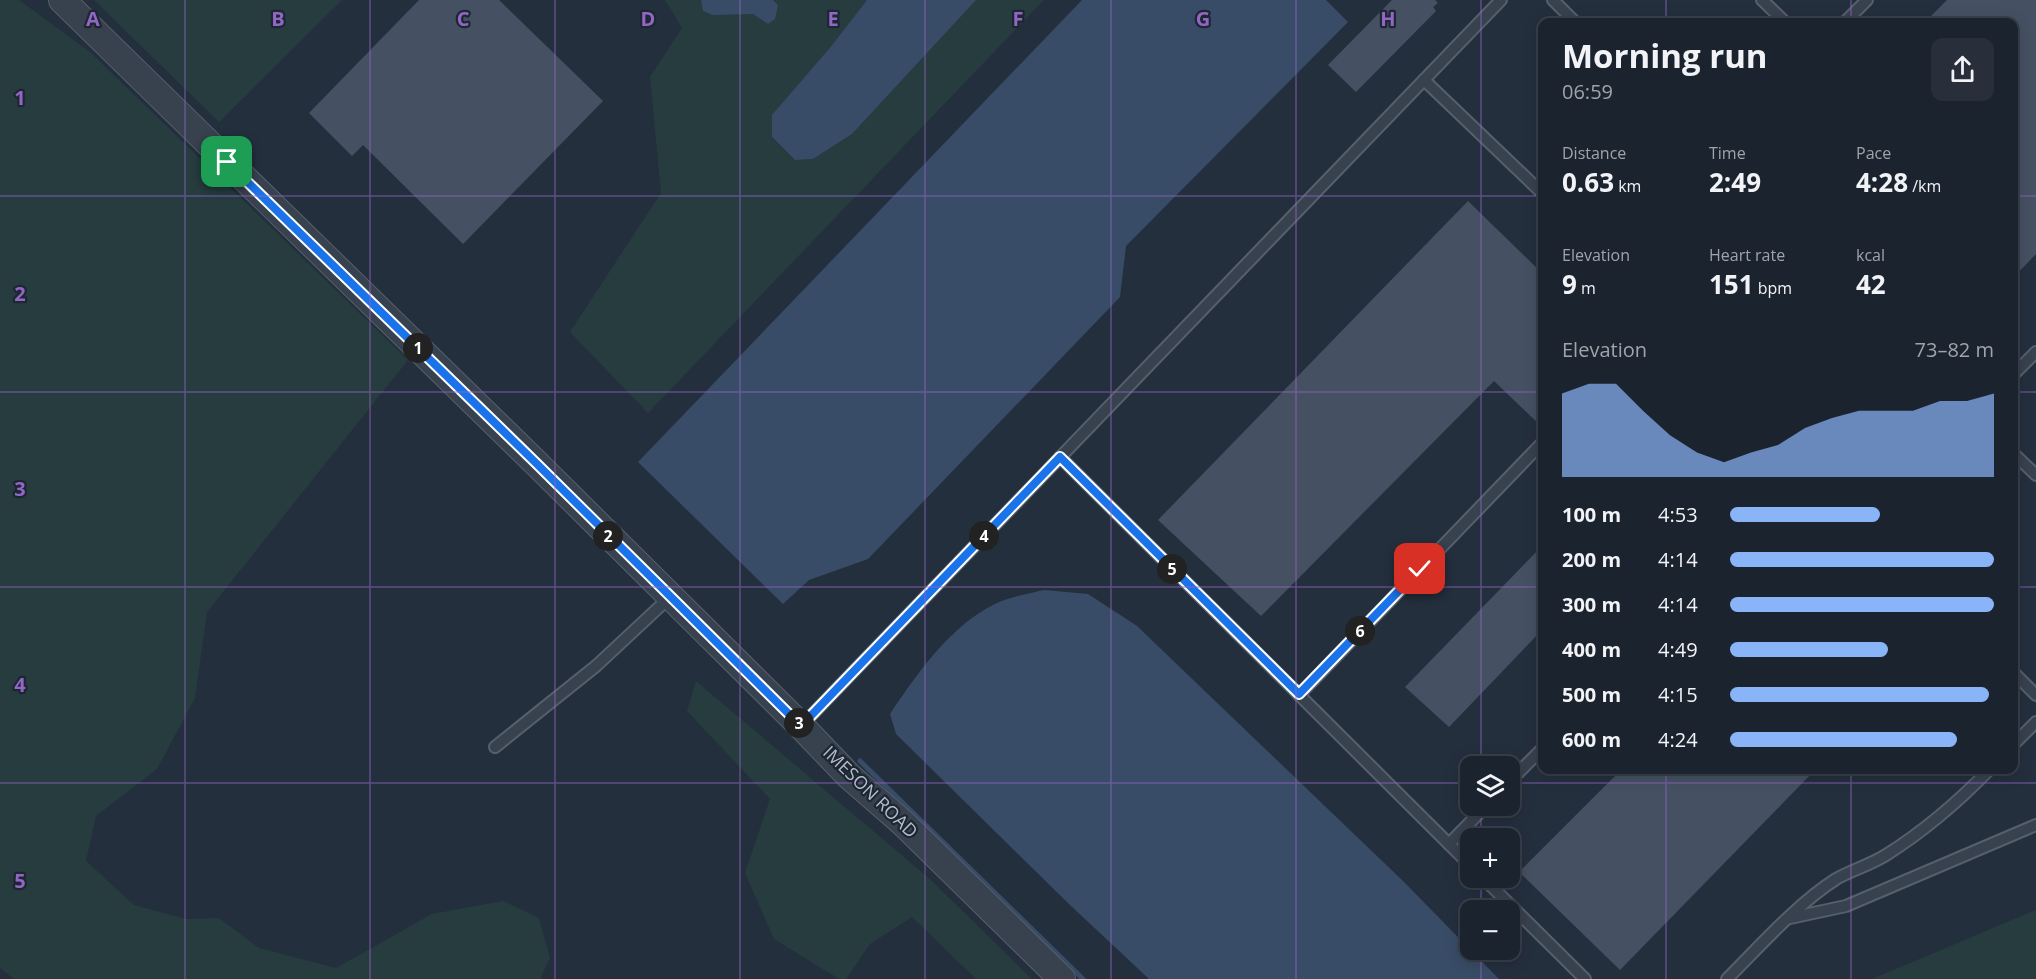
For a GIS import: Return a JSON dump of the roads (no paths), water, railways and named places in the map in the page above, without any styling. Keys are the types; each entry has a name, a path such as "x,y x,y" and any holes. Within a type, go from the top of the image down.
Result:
{"street":[{"name":"IMESON ROAD","path":"62,0 537,464 849,776 903,823 1062,979"}],"lane":[{"path":"801,726 1501,0"},
{"path":"1553,0 1571,18"},
{"path":"1762,0 1781,18"},
{"path":"1849,18 1867,0"},
{"path":"1424,80 1538,189"},
{"path":"2018,370 2036,352"},
{"path":"1299,694 1538,447"},
{"path":"1060,457 1460,855"},
{"path":"2018,458 2036,475"},
{"path":"495,747 596,666 670,597"},
{"path":"2018,677 2036,695"},
{"path":"2018,740 2036,722"},
{"path":"1520,771 1538,752"},
{"path":"1728,979 1786,919 1836,880 1884,856 1930,824 1985,774"},
{"path":"1449,844 1476,816"},
{"path":"1786,919 1846,906 2036,825"},
{"path":"1493,888 1585,979"}],"water":[{"path":"701,0 773,0 778,5 775,19 768,24 753,14 713,15 703,11"},
{"path":"867,0 976,0 852,134 813,159 795,160 772,137 772,115 829,49"},
{"path":"1082,0 1326,0 1348,22 1126,246 1120,297 868,559 809,580 783,604 638,462"},
{"path":"1044,590 1088,594 1137,626 1403,881 1460,939 1460,960 1480,960 1499,979 1149,979 896,734 890,714 936,652 979,613 1012,598"}],"waterway":[{"path":"860,761 1083,979"}]}
